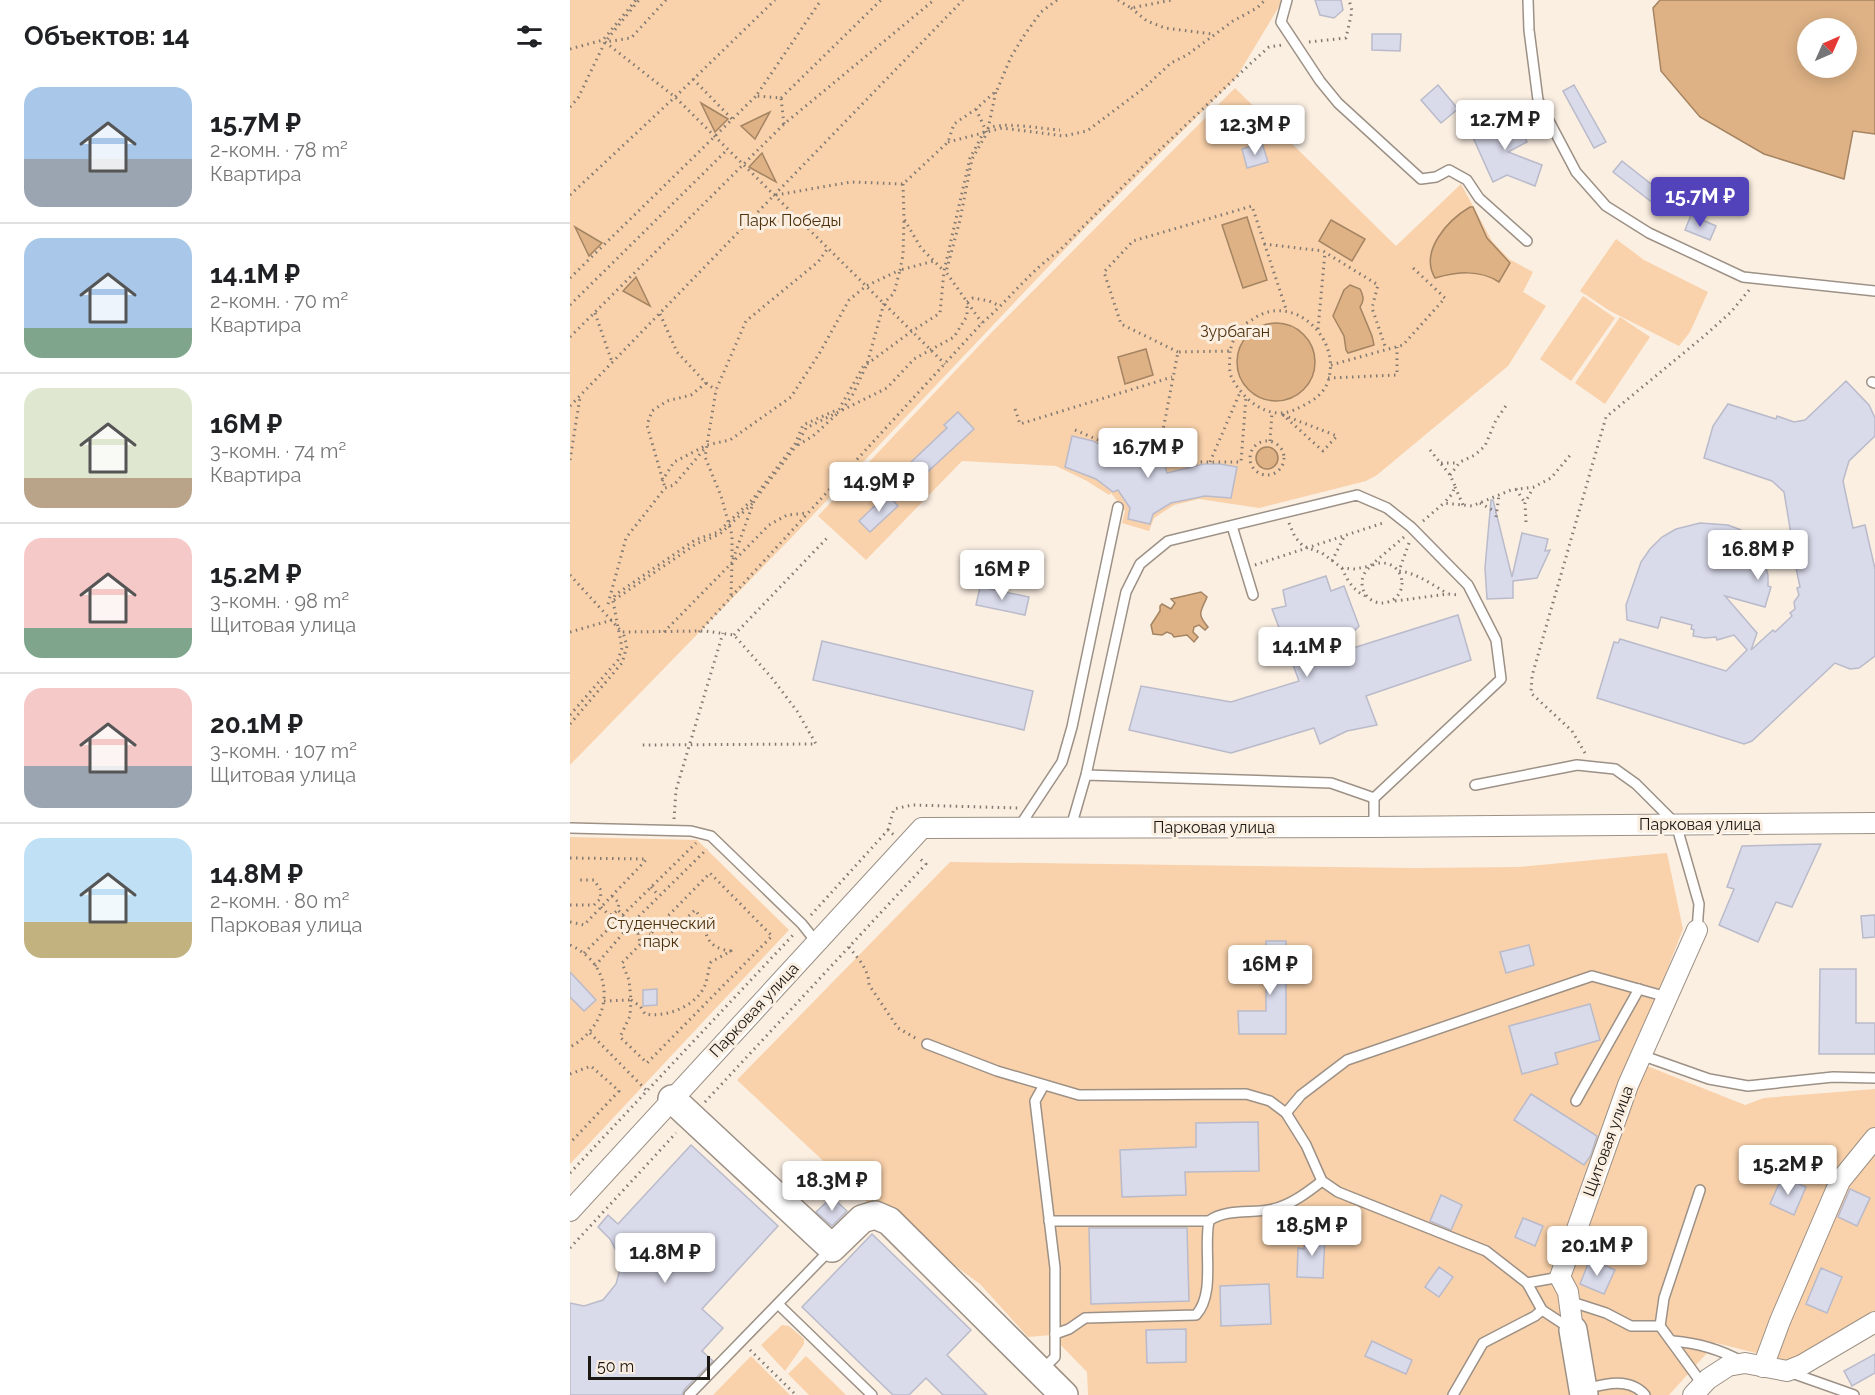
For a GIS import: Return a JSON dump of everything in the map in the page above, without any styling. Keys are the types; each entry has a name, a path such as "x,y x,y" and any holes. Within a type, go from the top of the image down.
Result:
{"street":[{"name":"Парковая улица","path":"570,1211 682,1108 817,943 922,828 1875,824"},
{"name":"Щитовая улица","path":"1560,1277 1628,1085 1696,930"},
{"path":"682,1108 832,1248 862,1219 875,1215 889,1221 1064,1395"},
{"path":"1754,1365 1784,1311 1840,1181 1875,1138"},
{"path":"1560,1277 1568,1292 1583,1392"},
{"path":"1698,1390 1708,1379 1728,1366 1754,1365 1787,1371 1802,1365 1875,1322"}],"lane":[{"path":"1287,0 1281,22 1338,103 1421,179 1436,177 1449,170 1467,180 1479,198 1527,241"},
{"path":"1528,0 1529,30 1538,100 1576,172 1606,206 1649,233 1743,277 1875,291"},
{"path":"1071,827 1086,775 1126,592 1140,564 1168,541 1357,495 1387,508 1399,517 1468,585 1496,640 1501,679 1374,798 1374,827"},
{"path":"1019,827 1062,762 1072,727 1118,507"},
{"path":"1232,526 1253,595"},
{"path":"1475,784 1577,765 1615,769 1636,784 1676,824 1699,904 1696,930"},
{"path":"1086,775 1330,783 1374,798"},
{"path":"570,828 674,830 711,836 802,924 817,943"},
{"path":"1286,1113 1301,1095 1347,1060 1592,976 1667,997"},
{"path":"1576,1101 1639,989"},
{"path":"927,1044 998,1071 1079,1095 1246,1094 1270,1101 1286,1113 1306,1145 1322,1181 1338,1192 1486,1251 1527,1283 1542,1310 1573,1330"},
{"path":"1641,1055 1708,1079 1748,1086 1833,1077 1875,1078"},
{"path":"1040,1371 1055,1357 1055,1268 1035,1101 1044,1085"},
{"path":"1049,1221 1209,1221 1216,1216 1254,1213 1277,1208 1305,1195 1322,1181"},
{"path":"1698,1390 1673,1341 1660,1326 1664,1298 1700,1190"},
{"path":"1055,1334 1069,1329 1086,1318 1196,1315 1204,1306 1207,1291 1209,1221"},
{"path":"689,1395 832,1248"},
{"path":"1527,1283 1560,1277"},
{"path":"1569,1301 1606,1313 1631,1326 1660,1326"},
{"path":"778,1304 873,1395"},
{"path":"1453,1395 1483,1342 1535,1316 1542,1310"},
{"path":"1673,1341 1699,1343 1754,1365"},
{"path":"1787,1371 1854,1395"},
{"path":"1583,1392 1612,1383 1630,1385 1645,1395"}],"path":[{"path":"570,107 578,99 605,42 638,0"},
{"path":"570,49 603,40 638,0"},
{"path":"605,42 631,38 666,0"},
{"path":"570,195 775,0"},
{"path":"570,278 756,96 821,0"},
{"path":"756,96 781,98 881,0"},
{"path":"570,337 784,124 934,0"},
{"path":"570,406 963,0"},
{"path":"608,604 696,544 720,534 752,500 795,444 803,425 839,410 863,367 940,313 945,272 960,220 972,159 986,131 997,90 1011,57 1023,38 1041,12 1057,0"},
{"path":"1118,0 1147,21 1165,28 1215,34"},
{"path":"1131,8 1172,0"},
{"path":"796,446 813,436 840,412 853,394 867,364 884,303 894,293 903,255 903,184 927,159 948,142 1002,128 1064,136 1087,131 1144,88 1171,63 1187,55 1233,21 1257,8 1265,0"},
{"path":"699,632 982,323 1269,47 1346,38 1352,11 1348,0"},
{"path":"605,42 675,97 945,364"},
{"path":"693,80 732,120"},
{"path":"948,142 954,124 976,109 997,90"},
{"path":"781,98 784,124"},
{"path":"976,109 986,131"},
{"path":"986,131 1000,125 1060,130"},
{"path":"570,304 728,149"},
{"path":"775,196 851,182 903,184"},
{"path":"1230,351 1178,352 1121,324 1104,272 1133,241 1252,206 1286,309"},
{"path":"904,219 921,248 945,272 982,323"},
{"path":"1264,244 1325,252 1378,285 1372,308 1386,349"},
{"path":"731,597 732,535 721,496 705,458 716,390 746,321 818,262 828,248"},
{"path":"1317,331 1325,252"},
{"path":"662,481 674,462 707,445 730,440 790,397 819,354 849,300 866,286 890,273 934,261"},
{"path":"1331,365 1403,345 1445,298 1411,266"},
{"path":"1591,765 1572,731 1531,693 1532,676 1606,417 1731,312 1759,278"},
{"path":"967,302 973,298 989,301 1001,307"},
{"path":"728,525 754,501 796,446 806,428 887,388 914,359 954,337 967,316 967,302"},
{"path":"1283,415 1311,403 1326,387 1331,365 1324,339 1311,322 1286,309 1264,312 1239,329 1230,351 1231,376 1246,398 1267,412 1283,415 1337,436 1323,451 1283,415"},
{"path":"594,313 612,362"},
{"path":"660,314 677,352 706,383 716,390"},
{"path":"1328,378 1397,375 1397,346"},
{"path":"1159,451 1178,352"},
{"path":"1015,408 1020,424 1173,376"},
{"path":"665,488 647,425 652,411 667,401 691,395 706,383"},
{"path":"1210,462 1241,390"},
{"path":"570,460 580,395"},
{"path":"1241,462 1246,398"},
{"path":"1440,463 1460,462 1485,446 1496,420 1508,403"},
{"path":"1270,441 1272,413"},
{"path":"1075,430 1129,453 1159,451 1195,462 1250,460"},
{"path":"1260,442 1276,443 1284,452 1284,464 1281,469 1271,475 1255,470 1250,460 1255,446 1260,442"},
{"path":"607,613 626,538 665,488 674,485 707,445"},
{"path":"1430,450 1450,475 1462,505"},
{"path":"1526,522 1525,503 1528,494 1534,487 1551,478 1572,453"},
{"path":"1450,475 1460,462"},
{"path":"1367,597 1363,591 1362,577 1370,566 1444,503 1452,494 1455,486"},
{"path":"1444,503 1472,506 1516,489 1534,487"},
{"path":"1516,489 1525,503"},
{"path":"1496,517 1499,495"},
{"path":"732,562 754,501"},
{"path":"1480,502 1496,512"},
{"path":"664,632 769,525 787,515 808,512"},
{"path":"1286,512 1295,537 1303,546 1322,553 1342,568 1356,591 1367,597 1379,603 1448,594 1427,581 1406,572 1399,572"},
{"path":"1245,568 1399,517"},
{"path":"1399,572 1414,530"},
{"path":"734,635 829,536"},
{"path":"1332,561 1346,536"},
{"path":"1342,568 1355,569 1376,564 1389,564 1399,572 1402,578 1401,591 1392,601"},
{"path":"570,574 607,613 622,632 627,646 622,663 570,724"},
{"path":"570,715 618,660 622,648 613,601"},
{"path":"570,632 612,620"},
{"path":"622,632 699,632 734,635 797,711 816,744 640,745"},
{"path":"674,830 676,790 723,633"},
{"path":"570,1173 888,830 894,809 912,805 1032,808"},
{"path":"888,830 899,840"},
{"path":"584,953 700,840"},
{"path":"595,966 631,924 708,847"},
{"path":"570,1248 682,1108 849,947 926,864 918,857"},
{"path":"570,858 647,859 584,925 570,922"},
{"path":"710,873 772,936 647,1063 620,1037 630,1016 631,1000 629,980 622,963 645,939 710,873"},
{"path":"570,905 594,906 601,898 600,890 594,880 580,880"},
{"path":"651,887 659,896"},
{"path":"601,907 612,915 618,910 619,903 612,896"},
{"path":"618,910 638,932 641,944"},
{"path":"604,1001 631,1000 640,1006 645,1014 656,1016 685,1006 705,986 711,962 731,951 721,950 711,944 695,910 657,946 645,939"},
{"path":"638,932 643,931 650,934"},
{"path":"570,945 584,953 595,966 604,989 604,1001 597,1024 590,1033 570,1047"},
{"path":"849,947 869,977 869,986 898,1028 927,1044"},
{"path":"590,1033 646,1090"},
{"path":"570,1074 591,1066 619,1091 570,1143"},
{"path":"741,1342 796,1395"}],"green space":[{"name":"Парк Победы","path":"570,0 1283,0 1236,78 1087,226 792,537 570,765"},
{"name":"Зурбаган","path":"1235,88 1396,246 1461,184 1492,241 1509,259 1533,272 1523,292 1546,306 1508,366 1377,475 1366,481 1259,508 1199,499 1174,505 1154,518 1149,531 1122,523 1125,511 1111,493 1109,495 1056,466 962,461 866,560 818,516 992,332"},
{"path":"1616,239 1644,260 1708,292 1690,332 1679,346 1610,311 1580,291"},
{"path":"1583,296 1615,318 1571,381 1540,359"},
{"path":"1620,317 1650,337 1605,404 1575,383"},
{"name":"Студенческий парк","path":"570,837 697,840 789,930 570,1164"},
{"path":"1667,853 1683,929 1632,1060 1745,1105 1764,1098 1875,1089 1875,1311 1788,1361 1716,1343 1669,1395 1088,1395 1087,1372 1051,1335 1028,1337 980,1284 866,1201 737,1080 950,862 1415,868 1518,867"},
{"path":"782,1325 789,1326 804,1339 804,1344 785,1371 761,1345"},
{"path":"751,1356 790,1395 713,1395"},
{"path":"806,1356 846,1395 809,1395 788,1374"}],"shaded area":[{"path":"1660,0 1875,0 1875,134 1853,131 1844,179 1764,154 1700,117 1661,71 1653,8"},
{"path":"701,103 728,119 715,132"},
{"path":"770,112 755,139 741,126"},
{"path":"762,153 776,182 749,167"},
{"path":"1473,207 1487,238 1510,263 1499,282 1476,273 1451,274 1435,278 1431,268 1433,247 1438,237 1453,220"},
{"path":"1247,217 1267,280 1243,288 1222,225"},
{"path":"1331,220 1365,239 1352,261 1319,241"},
{"path":"575,227 602,243 589,256"},
{"path":"636,277 650,306 623,291"},
{"path":"1350,285 1360,289 1363,298 1360,307 1374,345 1348,353 1344,336 1333,316 1344,290"},
{"path":"1268,323 1284,323 1298,329 1309,340 1315,354 1315,370 1309,384 1298,395 1284,401 1268,401 1254,395 1243,384 1237,370 1237,354 1243,340 1254,329"},
{"path":"1146,349 1153,375 1125,384 1118,357"},
{"path":"1263,447 1271,447 1278,454 1278,462 1271,469 1263,469 1256,462 1256,454"},
{"path":"1201,592 1207,597 1201,615 1208,627 1205,630 1199,625 1194,627 1193,632 1198,637 1194,642 1187,635 1174,637 1167,632 1162,635 1153,634 1151,625 1162,604 1171,609 1175,603 1171,599"}],"building":[{"path":"1315,0 1341,0 1343,10 1334,18 1320,15"},
{"path":"1372,34 1401,34 1400,51 1372,50"},
{"path":"1438,85 1458,109 1441,123 1421,100"},
{"path":"1574,85 1606,142 1594,148 1563,91"},
{"path":"1514,113 1527,142 1508,152 1542,165 1535,186 1507,175 1493,182 1471,133"},
{"path":"1262,143 1268,162 1247,168 1242,149"},
{"path":"1622,161 1675,203 1667,214 1613,172"},
{"path":"1691,215 1716,226 1710,240 1685,230"},
{"path":"1846,381 1869,405 1875,418 1875,436 1849,461 1843,481 1853,528 1865,525 1875,569 1875,656 1859,668 1850,669 1835,663 1752,741 1744,744 1597,698 1614,642 1618,643 1620,639 1726,671 1747,650 1734,635 1717,640 1716,637 1693,636 1692,625 1661,617 1658,628 1627,620 1626,605 1641,562 1662,537 1676,529 1700,523 1728,525 1752,538 1761,549 1768,575 1768,586 1771,587 1765,607 1725,596 1757,633 1751,650 1792,616 1790,613 1795,609 1794,602 1799,595 1797,588 1800,587 1794,558 1790,559 1786,541 1792,540 1784,492 1772,481 1704,458 1713,426 1728,404 1776,419 1777,416 1794,422 1805,420"},
{"path":"958,412 974,429 922,477 909,464 947,428 944,425"},
{"path":"1072,436 1093,441 1110,449 1135,466 1141,461 1165,466 1167,473 1204,464 1237,467 1231,498 1205,496 1171,503 1153,514 1150,524 1128,519 1130,508 1118,490 1113,492 1096,479 1065,467"},
{"path":"887,494 898,506 870,532 859,521"},
{"path":"1491,500 1493,500 1512,577 1522,533 1548,539 1545,551 1550,550 1537,578 1513,581 1513,598 1487,599 1485,568"},
{"path":"1326,576 1331,591 1344,586 1359,626 1331,655 1458,615 1471,660 1366,696 1377,725 1347,731 1320,744 1314,728 1231,753 1129,730 1141,686 1231,702 1299,681 1272,609 1286,606 1283,590"},
{"path":"980,587 1029,597 1025,615 976,605"},
{"path":"822,641 1033,691 1024,730 813,680"},
{"path":"1821,844 1792,907 1776,902 1758,942 1719,925 1734,889 1727,887 1742,846"},
{"path":"1875,915 1875,937 1863,938 1861,916"},
{"path":"1266,941 1286,941 1286,1034 1239,1034 1238,1011 1266,1011"},
{"path":"1529,945 1534,965 1506,973 1500,952"},
{"path":"1820,969 1856,969 1856,1023 1875,1023 1875,1054 1819,1054"},
{"path":"570,972 596,1000 584,1011 570,997"},
{"path":"657,989 657,1005 643,1006 643,990"},
{"path":"1590,1004 1600,1040 1555,1053 1558,1064 1522,1074 1509,1026"},
{"path":"1531,1094 1597,1136 1591,1155 1584,1165 1514,1120"},
{"path":"1258,1122 1259,1171 1185,1172 1186,1195 1122,1197 1120,1150 1196,1147 1196,1123"},
{"path":"691,1145 778,1226 702,1309 723,1328 702,1351 713,1361 684,1390 682,1395 570,1395 570,1303 584,1306 603,1300 616,1284 622,1262 610,1239 598,1227 608,1215 618,1224"},
{"path":"1782,1177 1806,1187 1794,1215 1770,1204"},
{"path":"1850,1189 1870,1198 1857,1226 1838,1217"},
{"path":"1441,1195 1462,1205 1451,1230 1430,1221"},
{"path":"832,1197 847,1211 832,1226 816,1212"},
{"path":"1523,1218 1543,1226 1535,1246 1515,1237"},
{"path":"1089,1228 1187,1228 1189,1301 1091,1304"},
{"path":"872,1234 971,1330 947,1355 987,1395 943,1395 926,1378 909,1395 893,1395 802,1307"},
{"path":"1305,1234 1325,1235 1323,1278 1297,1277 1298,1248 1304,1249"},
{"path":"1590,1259 1615,1270 1604,1294 1580,1284"},
{"path":"1439,1267 1453,1277 1439,1297 1425,1287"},
{"path":"1821,1268 1842,1277 1827,1313 1806,1304"},
{"path":"1269,1284 1271,1324 1221,1326 1220,1286"},
{"path":"1186,1329 1186,1362 1147,1363 1146,1330"},
{"path":"1372,1341 1412,1360 1406,1374 1365,1356"},
{"path":"1875,1354 1875,1373 1852,1386 1844,1371"}]}
